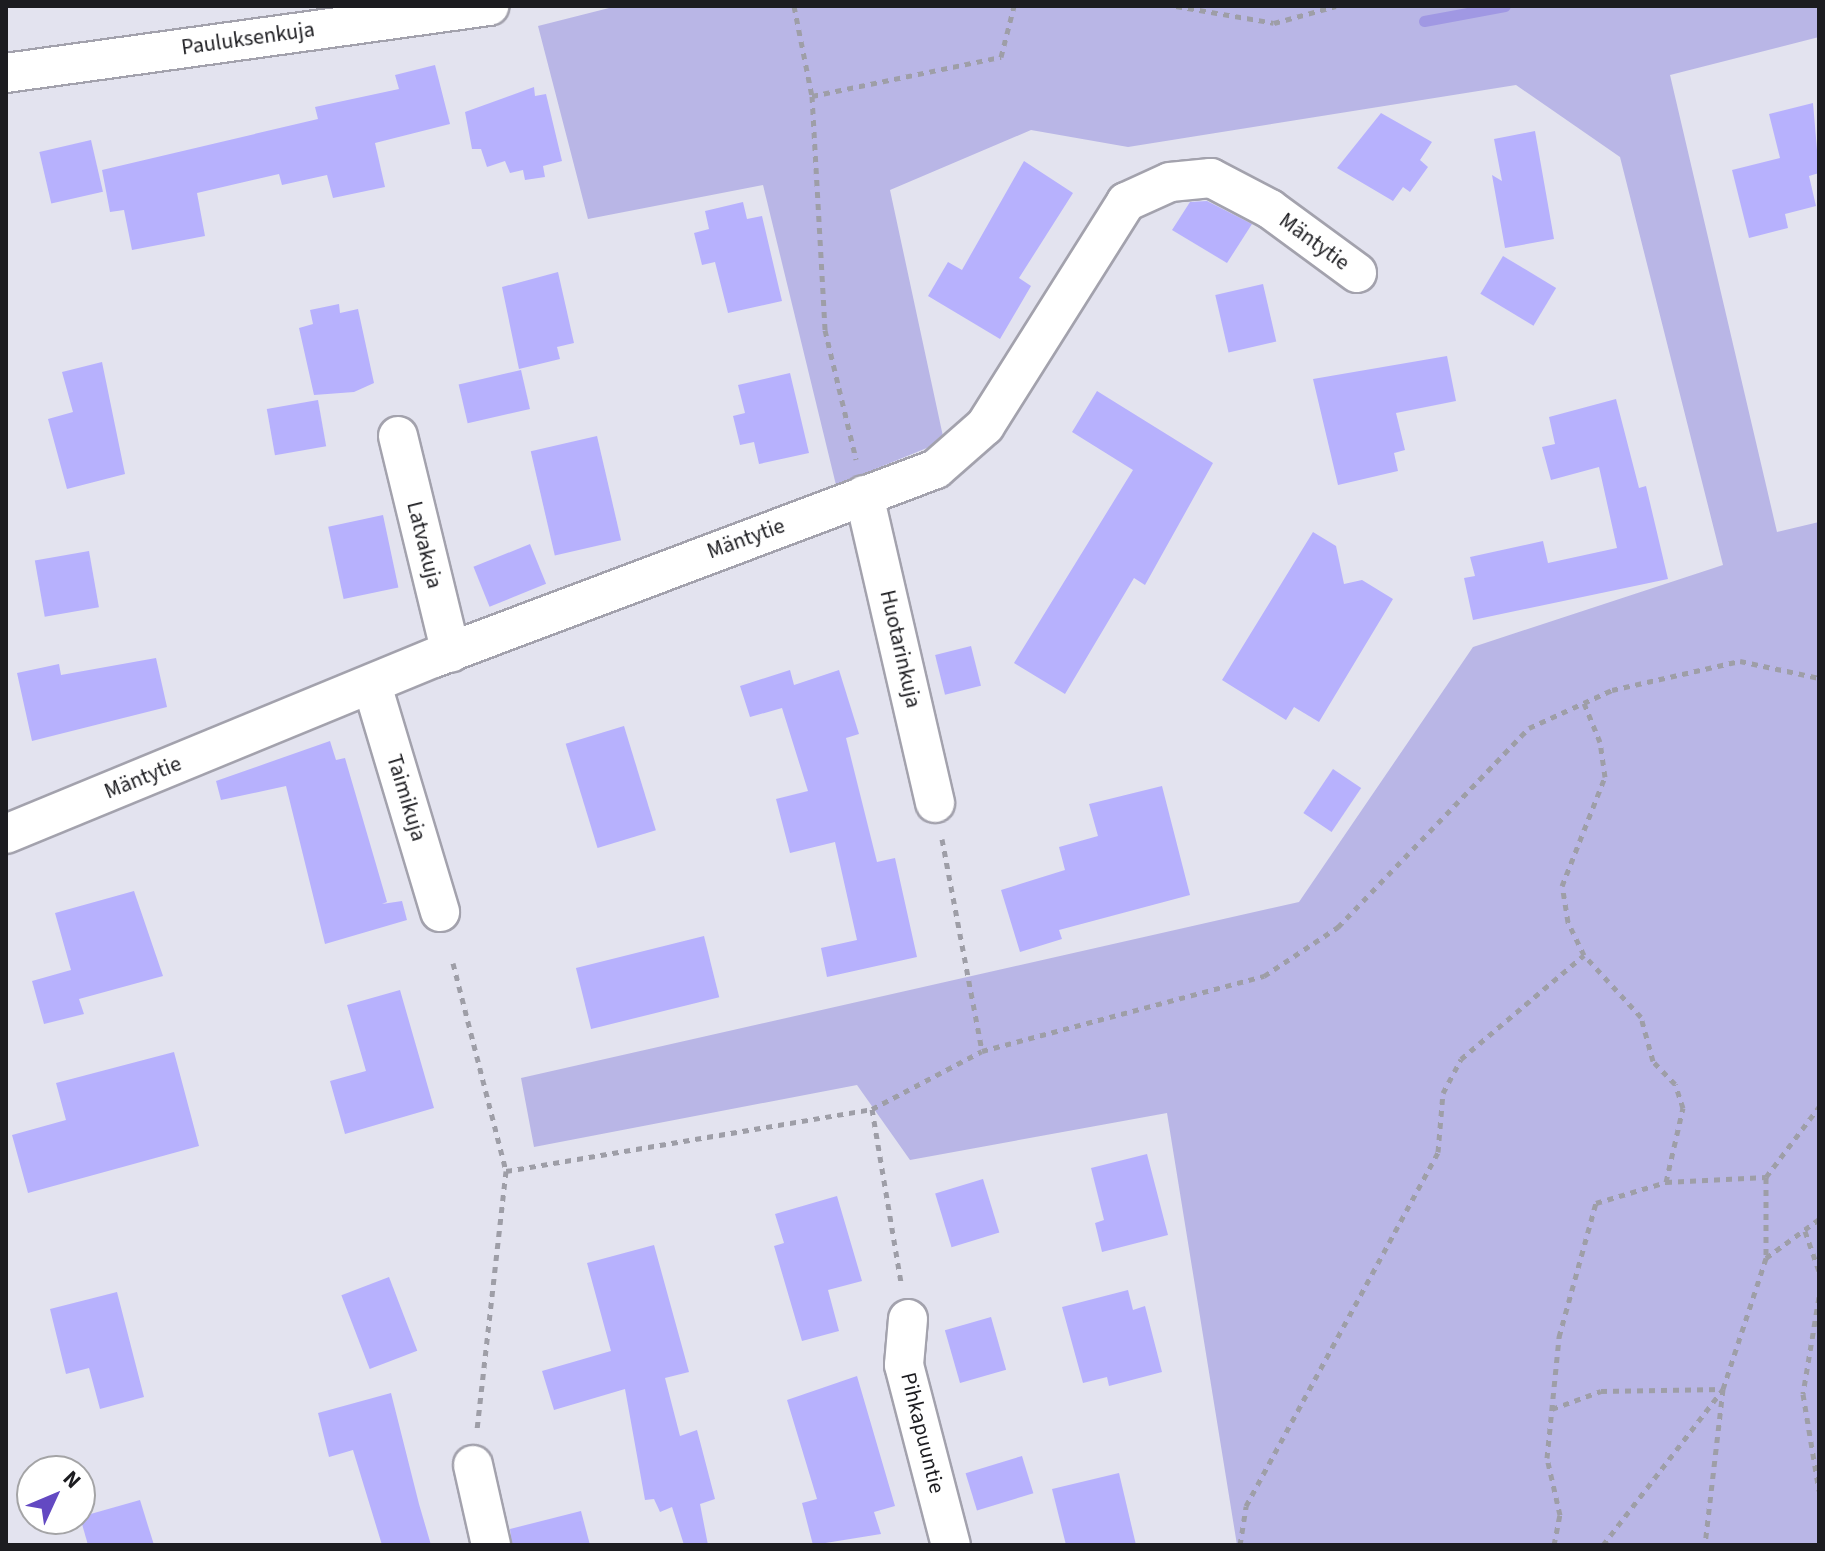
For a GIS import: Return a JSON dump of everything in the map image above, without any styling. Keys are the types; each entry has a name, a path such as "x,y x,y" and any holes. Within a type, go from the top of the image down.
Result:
{"street":[{"name":"Pauluksenkuja","path":"6,73 489,6"},
{"name":"Mäntytie","path":"6,834 451,653 936,469 985,426 1126,202 1170,182 1211,178 1270,209 1357,273"},
{"name":"Latvakuja","path":"398,436 451,653"},
{"name":"Huotarinkuja","path":"864,495 935,803"},
{"name":"Taimikuja","path":"372,685 440,912"},
{"name":"Pihkapuuntie","path":"908,1319 904,1365 951,1545"},
{"path":"473,1465 491,1545"}],"path":[{"path":"794,6 812,96 825,330 864,495"},
{"path":"812,96 1001,57 1014,6"},
{"path":"1176,6 1274,23 1336,6"},
{"path":"506,1171 872,1109 982,1051 1264,976 1338,927 1529,728 1612,690 1740,661 1819,678"},
{"path":"1584,703 1600,742 1605,777 1562,886 1584,955 1641,1017 1653,1061 1675,1084 1683,1108 1666,1182"},
{"path":"935,803 982,1051"},
{"path":"1240,1545 1246,1506 1438,1152 1443,1093 1461,1059 1584,955"},
{"path":"453,963 506,1171 473,1465"},
{"path":"1705,1545 1723,1389 1766,1258 1766,1177 1819,1107"},
{"path":"872,1109 908,1319"},
{"path":"1554,1545 1560,1515 1547,1458 1559,1337 1596,1203 1666,1182 1766,1177"},
{"path":"1766,1258 1819,1219"},
{"path":"1805,1231 1819,1271"},
{"path":"1819,1297 1803,1394 1819,1491"},
{"path":"1552,1409 1601,1391 1723,1389"},
{"path":"1603,1545 1723,1389"}],"shaded area":[{"path":"617,6 1819,6 1819,37 1670,75 1777,532 1819,522 1819,1545 1237,1545 1167,1113 910,1160 857,1085 534,1147 521,1078 1299,902 1473,647 1723,565 1620,157 1516,85 1128,147 1031,130 890,190 944,441 836,485 763,185 588,219 538,26"}],"building":[{"path":"435,65 450,124 375,143 385,187 333,198 327,175 282,185 279,174 197,193 205,236 132,250 124,210 110,212 102,170 318,119 315,107 399,89 395,75"},
{"path":"534,87 535,96 546,94 562,161 543,166 545,177 525,180 523,170 510,173 505,161 487,167 481,149 472,149 465,112"},
{"path":"1813,103 1819,173 1809,176 1816,206 1785,214 1788,228 1749,238 1732,170 1780,158 1769,114"},
{"path":"1381,113 1432,142 1420,160 1428,167 1410,192 1403,187 1393,201 1337,168"},
{"path":"1535,131 1554,239 1505,248 1492,175 1502,181 1494,139"},
{"path":"91,140 103,192 51,204 39,152"},
{"path":"1024,161 1073,193 1019,278 1031,286 1000,339 928,296 948,262 962,270"},
{"path":"1207,201 1252,224 1227,263 1172,230 1190,202"},
{"path":"743,202 747,219 762,216 782,301 728,313 715,262 702,265 694,233 709,229 705,211"},
{"path":"1503,256 1556,288 1533,326 1480,294"},
{"path":"558,272 574,343 557,347 560,359 519,369 502,287"},
{"path":"1263,284 1276,341 1229,353 1215,295"},
{"path":"339,304 340,313 358,309 374,383 354,392 314,395 299,328 313,324 310,310"},
{"path":"1447,356 1456,401 1396,413 1405,450 1394,453 1398,471 1338,485 1313,379"},
{"path":"102,362 125,474 67,489 48,419 73,412 62,372"},
{"path":"521,370 530,409 468,423 459,384"},
{"path":"790,373 809,453 759,464 754,442 740,445 733,416 745,413 738,385"},
{"path":"1097,391 1213,463 1145,585 1134,578 1065,694 1014,663 1133,470 1072,432"},
{"path":"1616,399 1639,488 1646,486 1668,579 1473,620 1464,578 1475,576 1470,557 1543,541 1548,563 1617,548 1599,467 1551,480 1542,447 1555,444 1549,417"},
{"path":"318,400 326,446 275,455 267,409"},
{"path":"597,436 621,540 555,556 531,451"},
{"path":"383,515 398,587 344,599 328,527"},
{"path":"1313,532 1336,546 1344,584 1362,580 1393,599 1319,722 1294,707 1286,720 1222,680"},
{"path":"530,544 546,584 490,607 473,567"},
{"path":"89,551 99,607 45,617 35,561"},
{"path":"971,646 981,686 945,695 935,655"},
{"path":"156,658 167,707 32,741 17,673 59,664 61,675"},
{"path":"790,670 794,685 839,670 859,734 846,738 877,862 895,858 917,957 827,977 821,948 857,940 835,842 790,853 776,799 808,791 782,708 750,717 740,686"},
{"path":"624,726 656,830 598,848 566,744"},
{"path":"330,741 336,760 345,758 387,902 382,904 402,901 407,920 325,944 286,786 221,800 216,781"},
{"path":"1333,769 1361,788 1332,832 1303,813"},
{"path":"1162,786 1190,895 1059,930 1062,939 1020,952 1001,890 1065,870 1059,847 1098,836 1089,804"},
{"path":"134,891 163,976 79,999 84,1014 44,1024 32,981 71,970 55,913"},
{"path":"704,936 719,997 591,1029 576,968"},
{"path":"400,990 434,1108 345,1134 330,1081 366,1071 347,1005"},
{"path":"174,1052 199,1146 28,1193 12,1135 66,1120 56,1083"},
{"path":"1147,1154 1168,1235 1102,1252 1095,1223 1104,1220 1091,1168"},
{"path":"983,1179 999,1233 952,1247 935,1194"},
{"path":"837,1196 862,1281 828,1290 839,1331 802,1341 774,1246 784,1243 775,1214"},
{"path":"654,1245 689,1372 665,1378 680,1436 697,1430 715,1499 700,1504 708,1545 684,1545 672,1507 660,1512 654,1499 645,1500 625,1389 554,1410 542,1371 611,1351 587,1263"},
{"path":"389,1277 417,1351 370,1369 341,1295"},
{"path":"1128,1290 1133,1310 1145,1306 1162,1372 1109,1386 1107,1377 1083,1383 1062,1307"},
{"path":"117,1292 144,1397 100,1409 89,1368 66,1374 50,1309"},
{"path":"991,1317 1006,1370 960,1383 945,1330"},
{"path":"857,1376 895,1506 874,1512 881,1534 813,1545 802,1503 817,1499 787,1400"},
{"path":"391,1393 431,1545 382,1545 353,1450 329,1457 318,1413"},
{"path":"1022,1456 1033,1493 977,1511 966,1473"},
{"path":"1119,1473 1136,1545 1066,1545 1052,1489"},
{"path":"140,1500 154,1545 88,1545 85,1535 96,1535 96,1512"},
{"path":"581,1511 590,1545 512,1545 510,1529"}],"waterway":[{"path":"1424,21 1505,6"}]}
